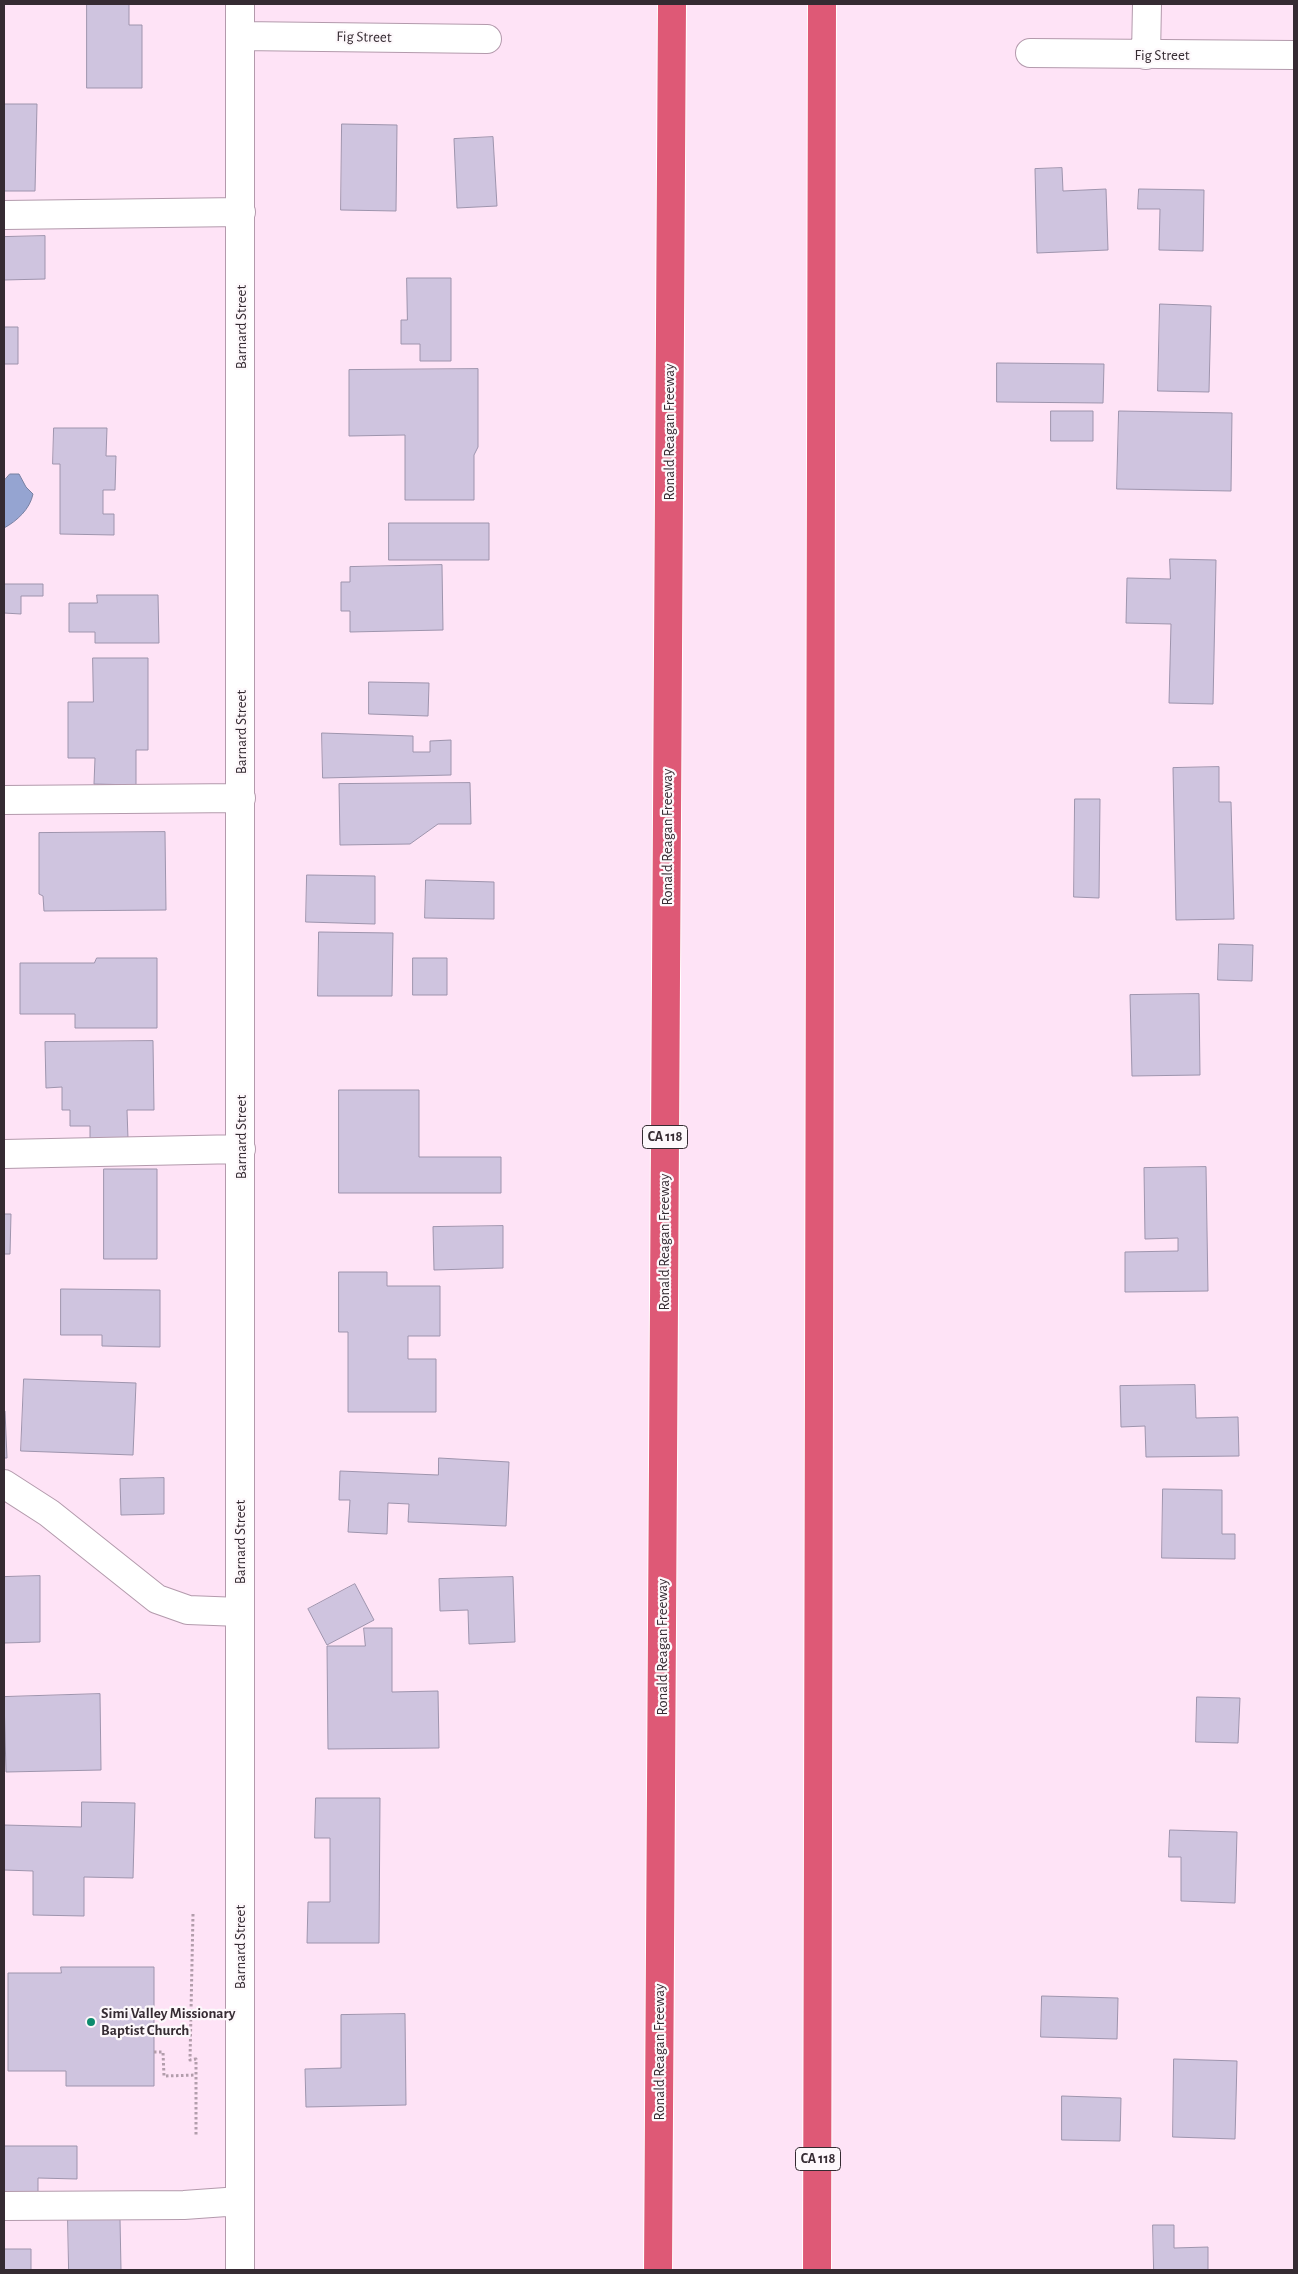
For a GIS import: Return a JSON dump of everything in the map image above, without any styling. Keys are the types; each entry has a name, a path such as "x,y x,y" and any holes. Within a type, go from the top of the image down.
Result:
{"highway":[{"name":"Ronald Reagan Freeway","path":"658,2270 672,4"},
{"name":"CA 118","path":"817,2270 822,4"}],"street":[{"name":"Barnard Street","path":"240,4 240,2270"},
{"path":"1146,54 1147,4"},
{"name":"Fig Street","path":"241,36 487,39"},
{"name":"Fig Street","path":"1030,53 1294,55"},
{"path":"4,215 241,212"},
{"path":"4,800 241,798"},
{"path":"4,1154 241,1149"},
{"path":"4,1484 49,1513 156,1598 188,1610 240,1612"},
{"path":"4,2206 184,2205 240,2201"}],"path":[{"path":"193,1914 190,2060 196,2059 196,2135"},
{"path":"154,2052 163,2052 164,2076 196,2075"}],"water":[{"path":"10,474 19,474 26,487 33,494 29,505 22,514 4,528 4,481"}],"building":[{"path":"87,4 129,4 129,25 142,25 142,88 87,88"},
{"path":"4,104 37,104 35,191 4,191"},
{"path":"342,124 397,125 396,211 341,210"},
{"path":"493,137 497,206 457,208 454,139"},
{"path":"1062,168 1063,191 1106,189 1108,250 1037,253 1035,169"},
{"path":"1139,189 1204,190 1203,251 1159,250 1160,209 1138,209"},
{"path":"45,236 45,279 4,280 4,237"},
{"path":"407,278 451,278 451,361 420,361 420,344 401,344 401,320 407,320"},
{"path":"1160,304 1211,306 1209,392 1158,391"},
{"path":"4,327 18,327 18,364 4,364"},
{"path":"997,363 1104,364 1103,403 997,402"},
{"path":"478,369 478,447 474,455 474,500 405,500 405,435 349,436 349,370"},
{"path":"1051,411 1093,411 1093,441 1051,441"},
{"path":"1119,411 1232,413 1231,491 1117,489"},
{"path":"54,428 107,428 106,456 116,456 115,490 103,490 103,514 114,514 114,535 60,534 60,464 53,464"},
{"path":"389,523 489,523 489,560 389,560"},
{"path":"1170,559 1216,560 1213,704 1169,703 1171,624 1126,623 1127,578 1170,579"},
{"path":"442,565 443,630 350,632 350,611 341,611 341,582 350,582 350,567"},
{"path":"4,584 43,584 43,596 21,596 21,614 4,613"},
{"path":"97,595 158,595 159,643 95,643 95,632 69,632 69,603 97,603"},
{"path":"93,658 148,658 148,750 136,750 136,785 94,784 95,758 68,758 68,702 93,702"},
{"path":"369,682 429,683 428,716 369,714"},
{"path":"322,733 413,736 413,752 430,752 430,741 451,740 451,775 323,778"},
{"path":"1219,767 1219,802 1231,802 1234,919 1176,920 1173,768"},
{"path":"470,783 471,824 438,824 410,844 340,845 339,784"},
{"path":"1075,799 1100,799 1099,898 1074,897"},
{"path":"165,832 166,910 44,911 43,896 39,894 39,833"},
{"path":"307,875 375,876 375,924 306,922"},
{"path":"426,880 494,882 494,919 425,918"},
{"path":"319,932 393,933 392,996 318,996"},
{"path":"1219,944 1253,945 1252,981 1218,980"},
{"path":"97,958 157,958 157,1028 75,1028 75,1014 20,1014 20,963 94,963"},
{"path":"413,958 447,958 447,995 413,995"},
{"path":"1199,994 1200,1075 1132,1076 1130,995"},
{"path":"153,1041 154,1110 127,1110 128,1139 90,1139 90,1126 70,1126 70,1110 62,1110 62,1087 46,1088 45,1042"},
{"path":"339,1090 419,1090 419,1157 501,1157 501,1193 339,1193"},
{"path":"1206,1167 1208,1291 1125,1292 1125,1252 1178,1251 1178,1238 1145,1239 1144,1168"},
{"path":"104,1169 157,1169 157,1259 104,1259"},
{"path":"4,1214 11,1214 10,1254 4,1254"},
{"path":"503,1226 503,1268 434,1270 433,1227"},
{"path":"339,1272 387,1272 387,1286 440,1286 440,1336 408,1336 408,1359 436,1359 436,1412 348,1412 348,1332 339,1332"},
{"path":"61,1289 160,1290 160,1347 102,1346 102,1335 61,1335"},
{"path":"24,1379 136,1383 133,1455 21,1451"},
{"path":"1195,1385 1196,1418 1238,1417 1239,1456 1146,1457 1145,1426 1121,1427 1120,1386"},
{"path":"5,1411 7,1458 4,1458"},
{"path":"439,1458 509,1462 506,1526 408,1522 409,1504 388,1503 387,1534 348,1532 350,1500 339,1500 340,1471 438,1475"},
{"path":"164,1478 164,1514 121,1515 120,1479"},
{"path":"1163,1489 1222,1490 1222,1534 1235,1534 1235,1559 1162,1558"},
{"path":"40,1576 40,1642 4,1643 4,1577"},
{"path":"513,1577 515,1642 469,1644 468,1610 440,1611 439,1579"},
{"path":"355,1584 374,1620 327,1645 308,1609"},
{"path":"364,1628 392,1628 392,1692 438,1691 439,1748 328,1749 327,1646 365,1646"},
{"path":"100,1694 101,1770 6,1772 4,1697"},
{"path":"1197,1697 1240,1698 1238,1743 1196,1742"},
{"path":"316,1798 380,1798 379,1943 307,1943 308,1902 330,1902 330,1838 315,1838"},
{"path":"82,1802 135,1803 133,1878 84,1877 84,1916 33,1915 33,1871 4,1870 4,1825 81,1827"},
{"path":"1170,1830 1237,1832 1235,1903 1181,1901 1181,1857 1169,1857"},
{"path":"61,1967 154,1967 154,2086 66,2086 66,2071 8,2071 8,1973 61,1973"},
{"path":"1042,1996 1118,1998 1117,2039 1041,2037"},
{"path":"405,2014 406,2105 306,2107 305,2069 341,2068 341,2015"},
{"path":"1174,2059 1237,2061 1235,2139 1173,2137"},
{"path":"1062,2096 1121,2098 1120,2141 1062,2140"},
{"path":"4,2146 77,2146 77,2179 38,2178 38,2196 4,2196"},
{"path":"68,2219 120,2219 121,2270 69,2270"},
{"path":"1153,2225 1174,2225 1174,2248 1208,2247 1208,2270 1154,2270"},
{"path":"4,2249 31,2249 31,2270 4,2270"}],"place":[{"name":"Simi Valley Missionary Baptist Church","path":"91,2022"}]}
